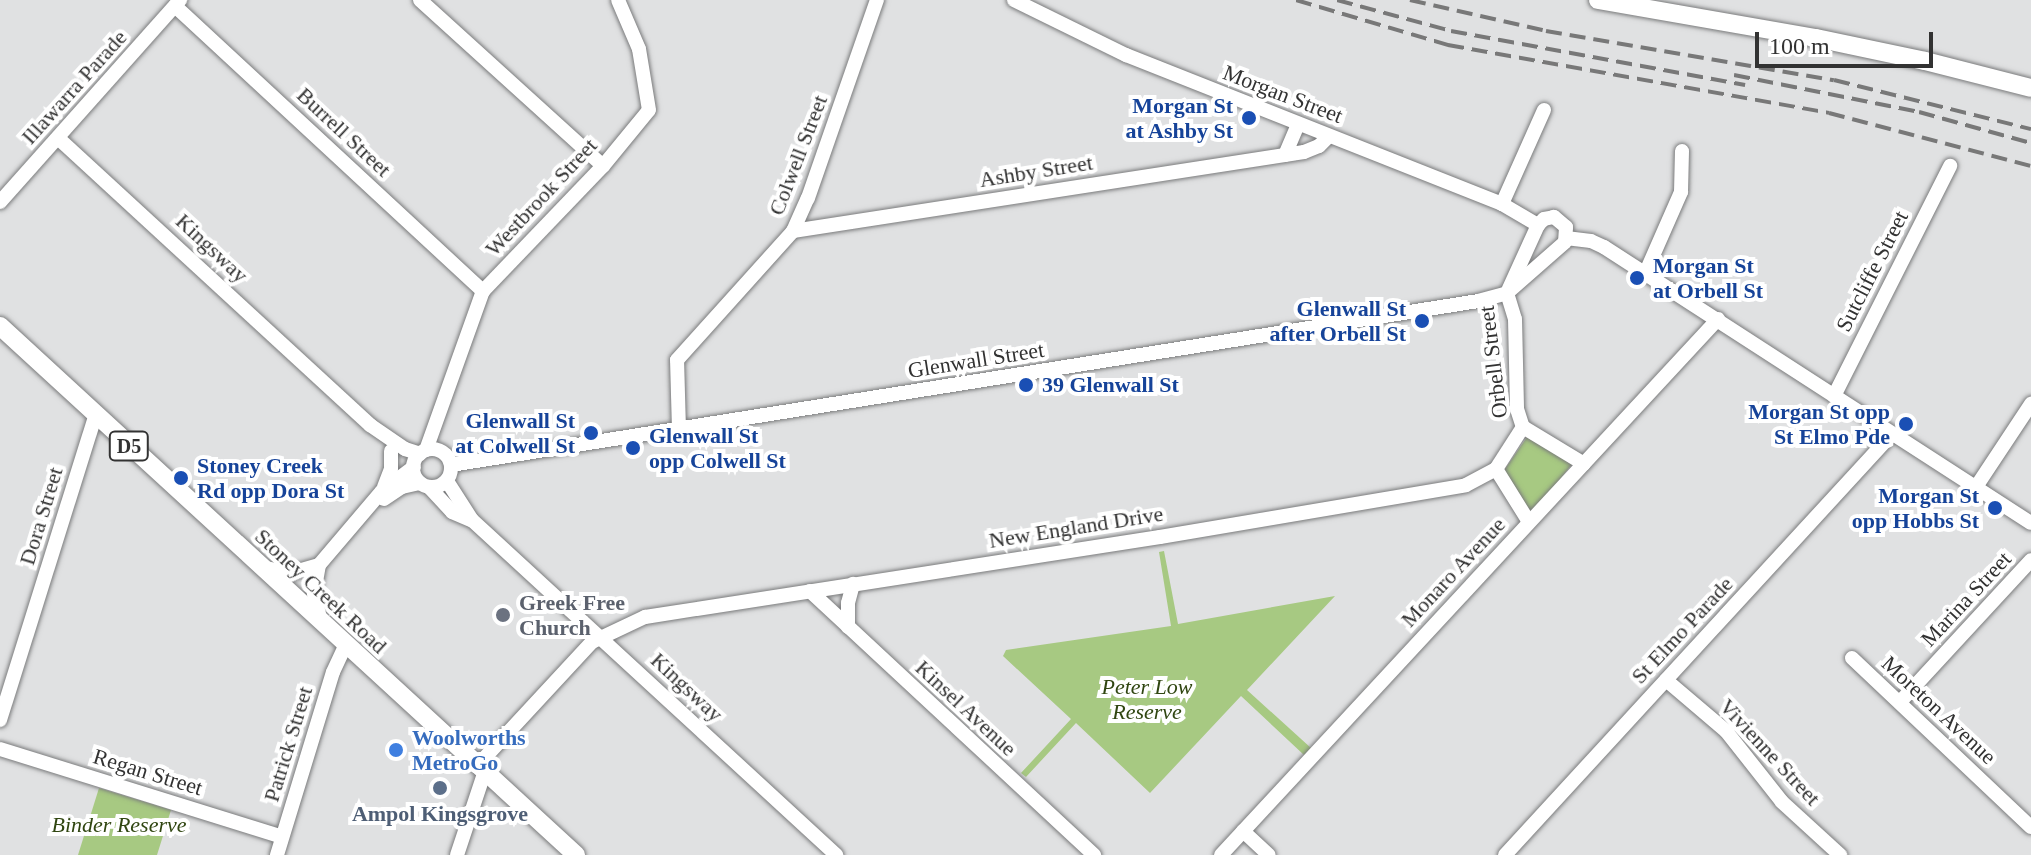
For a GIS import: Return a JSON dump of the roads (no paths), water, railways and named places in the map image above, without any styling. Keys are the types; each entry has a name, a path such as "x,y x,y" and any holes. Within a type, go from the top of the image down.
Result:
{"main road":[{"path":"1598,0 1830,40 2031,88"},
{"name":"Stoney Creek Road","path":"0,326 576,855"}],"street":[{"path":"420,0 603,166"},
{"name":"Westbrook Street","path":"424,485 422,457 483,291 603,166 649,110 639,49 618,0"},
{"name":"Colwell Street","path":"679,430 677,360 793,231 808,198 877,0"},
{"name":"Morgan Street","path":"1014,0 1126,55 1502,204 1537,229"},
{"name":"Illawarra Parade","path":"0,202 177,3"},
{"name":"Burrell Street","path":"177,3 483,291"},
{"path":"1502,204 1544,110"},
{"path":"1285,155 1298,124"},
{"name":"Ashby Street","path":"793,231 1285,155 1312,149 1329,136"},
{"name":"Kingsway","path":"58,138 370,425 422,457"},
{"path":"1645,274 1681,192 1682,151"},
{"name":"Sutcliffe Street","path":"1834,396 1950,166"},
{"path":"1562,242 1566,227 1559,219 1549,217 1537,229 1544,246 1591,241 1718,319 2031,523"},
{"name":"Orbell Street","path":"1537,229 1515,269 1507,293 1514,308 1517,409 1523,427 1584,464"},
{"name":"Orbell Street","path":"1507,293 1562,242"},
{"name":"Glenwall Street","path":"451,465 1478,301 1507,293"},
{"name":"Monaro Avenue","path":"1221,855 1718,319"},
{"path":"1976,487 2031,404"},
{"name":"Dora Street","path":"0,720 95,416"},
{"name":"Kingsway","path":"370,425 391,451 422,457"},
{"name":"Orbell Street","path":"1496,469 1523,427"},
{"name":"St Elmo Parade","path":"1505,855 1892,434"},
{"path":"258,565 291,573 319,565 371,508 382,491 390,474 391,451"},
{"path":"371,508 402,487 447,481 451,465 422,457 382,491"},
{"path":"1496,469 1529,522"},
{"name":"New England Drive","path":"600,637 664,613 1455,487 1478,481 1496,469"},
{"name":"Kingsway","path":"447,481 472,520 836,855"},
{"name":"Kingsway","path":"424,485 452,512 472,520"},
{"name":"Marina Street","path":"1900,702 2031,560"},
{"path":"319,565 314,593 323,625"},
{"path":"848,627 848,603 853,584"},
{"name":"Kinsel Avenue","path":"810,591 1094,855"},
{"path":"457,855 481,768 585,648 600,637"},
{"name":"Patrick Street","path":"277,855 333,672 345,646"},
{"name":"Moreton Avenue","path":"1852,658 2031,827"},
{"name":"Vivienne Street","path":"1666,680 1726,731 1782,802 1840,855"},
{"name":"Regan Street","path":"0,749 282,837"},
{"path":"1243,831 1269,855"}],"railway":[{"path":"1296,0 1448,45 1829,113 2031,166"},
{"path":"1337,0 1451,31 1745,85"},
{"path":"1410,0 1546,31 1834,80 2031,129"},
{"path":"1734,75 1919,112 2031,143"}],"place":[{"name":"Morgan St at Ashby St","path":"1249,118"},
{"name":"Morgan St at Orbell St","path":"1637,278"},
{"name":"Glenwall St after Orbell St","path":"1422,321"},
{"name":"39 Glenwall St","path":"1026,385"},
{"name":"Morgan St opp St Elmo Pde","path":"1906,424"},
{"name":"Glenwall St at Colwell St","path":"591,433"},
{"name":"Glenwall St opp Colwell St","path":"633,448"},
{"name":"Stoney Creek Rd opp Dora St","path":"181,478"},
{"name":"Morgan St opp Hobbs St","path":"1995,508"},
{"name":"Greek Free Church","path":"503,615"},
{"name":"Woolworths MetroGo","path":"396,750"},
{"name":"Ampol Kingsgrove","path":"440,788"}],"park label":[{"name":"Peter Low Reserve","path":"1147,698"},
{"name":"Binder Reserve","path":"119,825"}]}
